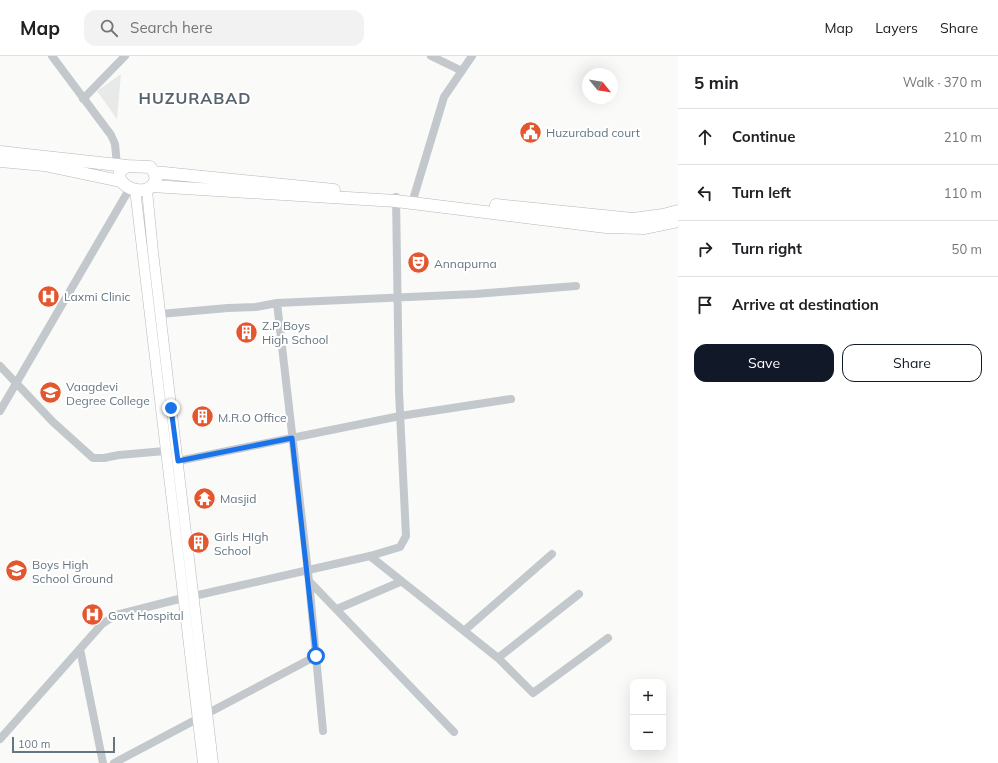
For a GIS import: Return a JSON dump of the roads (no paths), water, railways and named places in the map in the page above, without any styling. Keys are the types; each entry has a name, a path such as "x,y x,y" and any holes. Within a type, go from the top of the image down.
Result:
{"highway":[{"path":"0,152 150,167 154,172 156,179 137,187 118,178 122,165"},
{"path":"0,161 44,165 137,187 396,198"},
{"path":"154,172 396,198 606,227 645,228 678,221"},
{"path":"412,200 633,219 663,215 678,211"}],"main road":[{"path":"137,187 160,314 213,763"},
{"path":"137,187 160,409 203,763"},
{"path":"160,409 171,408"},
{"path":"179,567 190,566"}],"street":[{"path":"52,56 111,135 122,165"},
{"path":"83,99 125,56"},
{"path":"430,56 462,71"},
{"path":"412,200 444,97 472,56"},
{"path":"0,411 137,187"},
{"path":"194,596 370,556 400,546 406,536 400,416 396,198"},
{"path":"160,314 256,307 276,304 397,298 576,286"},
{"path":"276,304 307,570 323,731"},
{"path":"0,366 53,422 93,458 165,451"},
{"path":"178,461 400,416 511,399"},
{"path":"464,630 552,554"},
{"path":"370,556 400,582 464,630 498,658 533,693 608,638"},
{"path":"308,581 337,609 388,665 454,732"},
{"path":"337,609 400,582"},
{"path":"498,658 578,594"},
{"path":"0,739 102,624 116,615 183,598"},
{"path":"80,648 103,763"},
{"path":"114,763 197,717 316,656"}],"place":[{"name":"Huzurabad court","path":"530,132"},
{"name":"Annapurna","path":"419,263"},
{"name":"Laxmi Clinic","path":"48,296"},
{"name":"Z.P Boys High School","path":"247,332"},
{"name":"Vaagdevi Degree College","path":"51,393"},
{"name":"M.R.O Office","path":"203,417"},
{"name":"Masjid","path":"204,498"},
{"name":"Girls HIgh School","path":"198,543"},
{"name":"Boys High School Ground","path":"16,571"},
{"name":"Govt Hospital","path":"92,615"}],"district":[{"name":"HUZURABAD","path":"195,98"}]}
